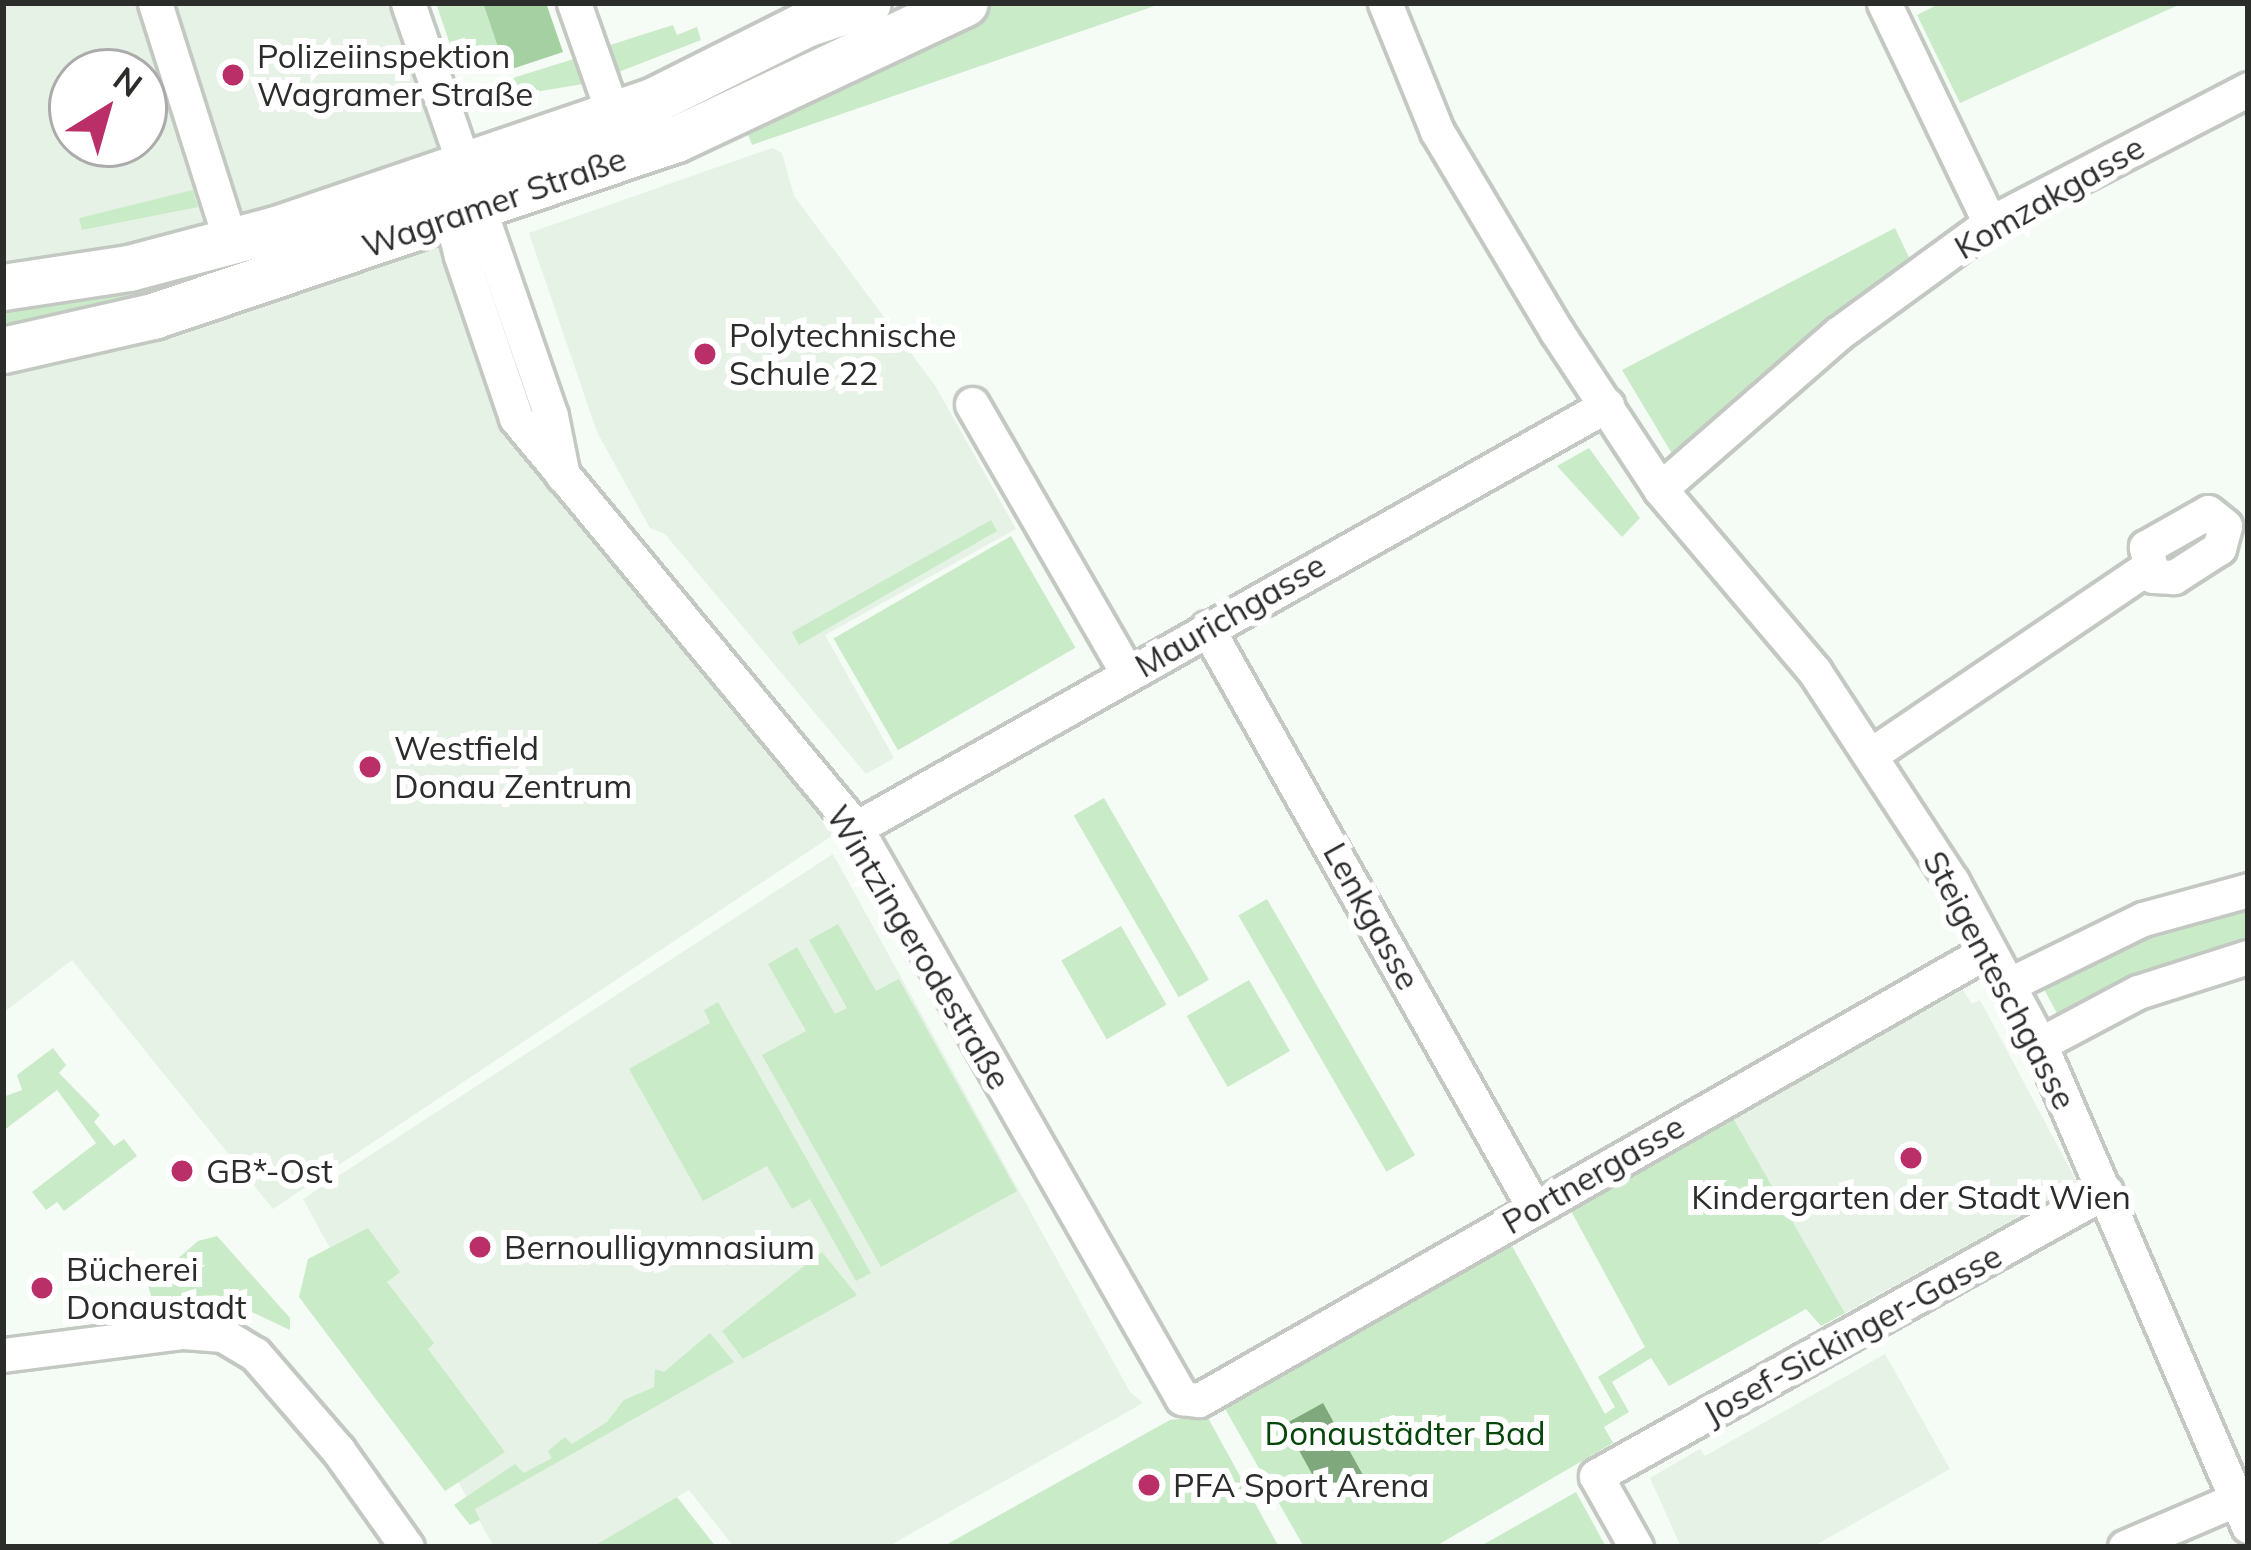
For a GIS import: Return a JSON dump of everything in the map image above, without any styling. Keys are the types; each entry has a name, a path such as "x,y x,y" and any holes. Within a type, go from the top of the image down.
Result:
{"main road":[{"name":"Wagramer Straße","path":"3,287 231,242 613,114 868,3"},
{"name":"Wagramer Straße","path":"3,350 153,316 735,116 911,22 965,3"}],"street":[{"path":"155,3 231,242"},
{"name":"Wintzingerodestraße","path":"408,3 462,166 465,212 551,416 565,484 856,828 1182,1398 1199,1400"},
{"path":"574,3 613,114"},
{"name":"Steigenteschgasse","path":"1385,3 1437,131 1557,332 1660,490 1815,672 1872,754 1989,950 2040,1044 2243,1512"},
{"path":"1884,3 1990,223"},
{"name":"Komzakgasse","path":"1660,490 1803,363 1990,223 2248,89"},
{"path":"972,404 1128,674"},
{"name":"Maurichgasse","path":"856,828 1606,405"},
{"path":"1872,754 2147,568"},
{"name":"Lenkgasse","path":"1208,628 1533,1206"},
{"path":"2008,985 2143,919 2248,890"},
{"name":"Portnergasse","path":"1199,1400 1989,950"},
{"path":"2040,1044 2138,992 2248,957"},
{"name":"Josef-Sickinger-Gasse","path":"1636,1547 1596,1476 2106,1191"},
{"path":"3,1355 183,1332 224,1334 255,1354 309,1416 407,1547"},
{"path":"2125,1547 2243,1512"}],"shaded area":[{"name":"Westfield Donau Zentrum","path":"3,3 397,3 549,440 845,827 273,1209 72,960 3,1013"},
{"path":"483,3 546,3 563,52 506,71"},
{"path":"772,148 782,153 794,196 936,387 1016,529 825,635 894,758 866,774 665,534 650,528 597,432 529,233"},
{"path":"833,854 1130,1392 1143,1403 887,1547 734,1547 689,1490 592,1547 494,1547 303,1199"},
{"name":"Kindergarten der Stadt Wien","path":"1963,990 1972,1004 1980,1000 2078,1184 1845,1313 1733,1118"},
{"path":"1885,1354 1950,1469 1812,1547 1681,1547 1650,1478 1700,1449 1705,1456"},
{"path":"1323,1403 1365,1479 1327,1500 1285,1424"}],"green space":[{"path":"436,3 483,3 506,71 460,74"},
{"path":"996,3 1163,3 752,145 744,124 845,69 851,83"},
{"path":"1941,3 2183,3 1960,103 1917,15"},
{"path":"673,25 677,35 697,27 701,40 616,73 607,46"},
{"path":"580,57 589,83 499,98 495,88 516,77"},
{"path":"193,190 198,207 82,230 79,218"},
{"path":"405,197 215,278 3,334 3,309"},
{"path":"1895,228 1914,268 1674,457 1622,370"},
{"path":"1589,448 1640,518 1622,537 1557,466"},
{"path":"991,520 997,531 799,645 792,632"},
{"path":"1011,536 1076,648 898,750 833,638"},
{"path":"1104,798 1209,980 1179,997 1074,816"},
{"path":"2248,897 2248,949 2061,1021 2038,978 2100,945"},
{"path":"1267,899 1415,1155 1386,1172 1238,915"},
{"path":"838,924 876,991 899,979 1017,1191 881,1267 762,1055 806,1031 768,964 797,947 835,1014 847,1008 809,940"},
{"path":"1121,926 1166,1005 1107,1039 1061,960"},
{"path":"1249,980 1290,1051 1228,1087 1187,1016"},
{"path":"718,1002 871,1273 856,1281 810,1199 792,1209 767,1166 703,1201 629,1069 710,1023 704,1010"},
{"path":"53,1048 66,1065 59,1073 100,1115 94,1122 114,1146 124,1139 137,1156 64,1211 57,1202 46,1210 32,1192 96,1143 57,1090 3,1131 3,1097 22,1090 17,1075"},
{"name":"Donaustädter Bad","path":"1733,1118 1845,1313 1821,1326 1806,1309 1669,1386 1651,1358 1612,1382 1629,1412 1604,1427 1613,1443 1436,1546 1304,1547 1224,1407 1511,1244 1605,1414 1615,1407 1598,1377 1645,1347 1571,1211"},
{"path":"368,1228 400,1272 387,1282 434,1343 428,1349 505,1452 445,1491 299,1297 308,1259"},
{"path":"217,1236 290,1318 290,1330 216,1295 152,1299 148,1285 198,1241"},
{"path":"822,1252 857,1295 743,1359 722,1331"},
{"path":"710,1333 734,1362 475,1509 480,1520 470,1525 454,1505 515,1464 524,1473 552,1458 548,1451 565,1437 572,1444 607,1422 624,1400 654,1387 655,1369 664,1372"},
{"name":"PFA Sport Arena","path":"1207,1416 1279,1547 942,1547 1170,1420"},
{"name":"PFA Sport Arena","path":"1576,1492 1606,1547 1479,1547"},
{"path":"677,1497 716,1547 592,1547"}],"place":[{"name":"Polizeiinspektion Wagramer Straße","path":"233,75"},
{"name":"Polytechnische Schule 22","path":"705,354"},
{"name":"Westfield Donau Zentrum","path":"370,767"},
{"name":"Kindergarten der Stadt Wien","path":"1911,1158"},
{"name":"GB*-Ost","path":"182,1171"},
{"name":"Bernoulligymnasium","path":"480,1247"},
{"name":"Bücherei Donaustadt","path":"42,1288"},
{"name":"PFA Sport Arena","path":"1149,1485"}]}
